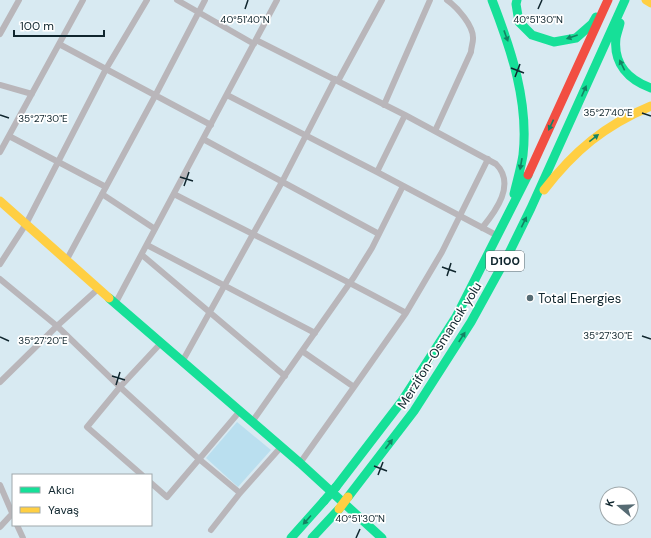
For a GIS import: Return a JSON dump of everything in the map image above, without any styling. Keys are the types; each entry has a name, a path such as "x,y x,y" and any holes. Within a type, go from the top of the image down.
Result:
{"main road":[{"path":"492,0 514,64 519,86 523,118 523,155 506,219"},
{"path":"517,0 516,4 519,22 532,35 554,42 576,38 592,24 608,0"},
{"name":"Merzifon-Osmancık yolu","path":"291,538 336,487 402,401 456,317 520,192 608,0"},
{"path":"646,0 651,1"},
{"path":"625,2 616,39 618,57 626,73 638,84 651,88"},
{"name":"Merzifon-Osmancık yolu","path":"312,538 339,509 414,410 471,322 509,253 531,208 625,2"},
{"path":"531,208 553,178 578,151 609,126 651,106"},
{"path":"0,201 115,304 300,463 382,538"}],"street":[{"path":"0,34 19,0"},
{"path":"0,152 83,0"},
{"path":"0,264 26,224 106,69 147,0"},
{"path":"177,0 255,42 337,80 405,115 488,160 502,170 505,178 505,187 491,216 482,228"},
{"path":"66,261 205,0"},
{"path":"115,304 277,0"},
{"path":"182,362 226,286 306,136 382,0"},
{"path":"384,105 430,0"},
{"path":"435,131 471,52 473,38 470,26 454,5 447,0"},
{"path":"0,18 7,22"},
{"path":"59,44 211,126"},
{"path":"0,85 32,94"},
{"path":"227,95 498,236"},
{"path":"377,172 405,115"},
{"path":"9,136 106,187"},
{"path":"203,139 379,234"},
{"path":"300,463 406,313 442,252 488,160"},
{"path":"252,422 315,333 372,248 403,186"},
{"path":"102,194 155,229"},
{"path":"174,194 350,282 406,313"},
{"path":"147,245 315,333"},
{"path":"142,255 285,376"},
{"path":"0,278 57,326 120,387 240,494"},
{"path":"0,382 57,326 98,289"},
{"path":"141,474 87,427 120,387 161,343"},
{"path":"302,351 354,387"},
{"path":"152,484 167,497 240,411"},
{"path":"211,530 281,447"},
{"path":"0,485 12,513"},
{"path":"0,527 12,516"},
{"path":"17,526 23,538"}],"shaded area":[{"path":"237,422 271,450 238,487 206,458"}],"traffic: fast":[{"path":"492,0 506,37 521,96 524,135 523,155 514,194"},
{"path":"517,0 516,4 519,22 532,35 554,42 576,38 592,24 596,17"},
{"path":"348,497 414,411 471,322 509,253 531,208 625,0"},
{"path":"620,23 616,38 617,56 620,63 629,76 651,88"},
{"path":"336,487 402,401 456,317 528,175"},
{"path":"109,298 300,463 382,538"},
{"path":"324,501 336,487"},
{"path":"291,538 324,501"},
{"path":"312,538 339,509"}],"traffic: slow":[{"path":"646,0 651,3"},
{"path":"544,190 567,163 592,140 634,113 651,106"},
{"path":"0,201 109,298"},
{"path":"339,509 348,497"}],"traffic: jam":[{"path":"528,175 608,0"}],"place":[{"name":"Total Energies","path":"530,298"}]}
